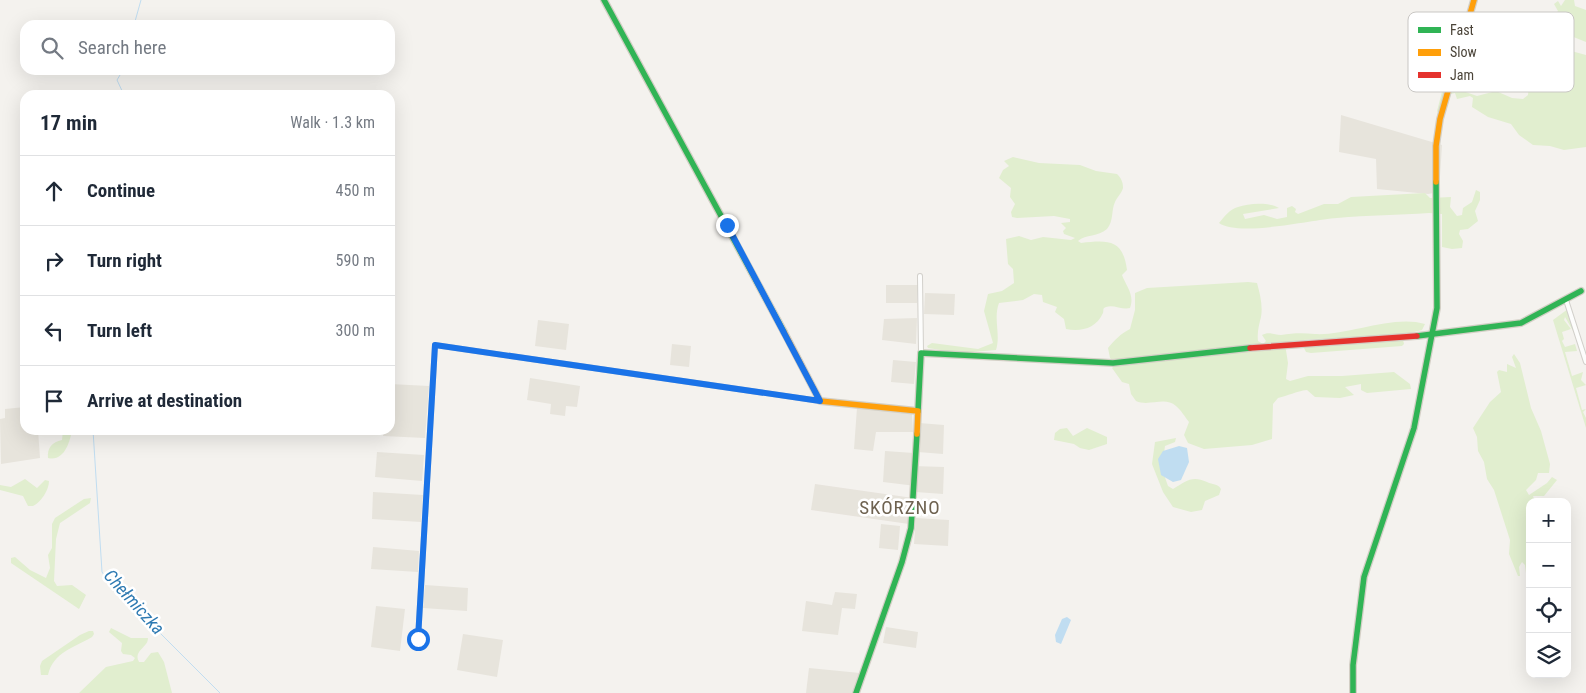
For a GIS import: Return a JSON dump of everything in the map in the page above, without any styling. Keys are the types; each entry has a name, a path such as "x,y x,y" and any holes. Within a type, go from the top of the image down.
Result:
{"street":[{"path":"604,0 727,225 820,401"},
{"path":"1353,693 1353,665 1364,577 1414,428 1433,335 1437,308 1436,146 1440,120 1448,92"},
{"path":"856,693 912,528 922,353 920,276"},
{"path":"922,353 1114,363 1219,350 1248,350 1433,335 1521,323 1581,291"},
{"path":"1566,300 1586,362"},
{"path":"418,639 435,345 820,401 918,411"}],"shaded area":[{"path":"1341,115 1442,145 1439,192 1428,194 1377,189 1376,159 1339,152"},
{"path":"886,285 918,285 917,303 886,303"},
{"path":"925,293 955,294 954,315 924,314"},
{"path":"917,318 916,344 882,340 884,319"},
{"path":"538,320 569,324 566,350 535,346"},
{"path":"672,344 691,346 689,367 670,365"},
{"path":"893,360 916,362 914,384 891,382"},
{"path":"530,378 580,386 577,407 566,406 565,416 550,414 551,404 527,400"},
{"path":"395,384 429,386 425,438 383,436 395,435"},
{"path":"20,408 20,435 38,435 40,458 1,464 0,419 5,418 5,409"},
{"path":"857,408 912,414 913,432 876,432 873,451 854,449"},
{"path":"919,423 944,425 943,454 918,452"},
{"path":"885,451 914,453 913,466 944,467 943,494 916,492 916,486 883,482"},
{"path":"377,452 424,455 422,481 375,477"},
{"path":"815,484 913,498 909,524 811,510"},
{"path":"373,492 423,495 421,522 372,519"},
{"path":"916,518 949,520 948,546 914,544"},
{"path":"881,524 900,526 898,550 879,548"},
{"path":"373,547 419,551 418,572 371,569"},
{"path":"425,585 468,588 467,611 423,608"},
{"path":"835,592 857,594 855,609 842,608 838,635 802,631 806,601 832,605"},
{"path":"376,606 405,609 400,651 371,647"},
{"path":"886,627 918,632 916,648 883,643"},
{"path":"463,634 503,640 497,677 457,670"},
{"path":"809,668 860,673 853,693 806,693"}],"green space":[{"path":"1565,0 1574,0 1575,6 1586,10 1586,42 1574,37 1574,12 1557,12 1554,4 1558,1 1561,6"},
{"path":"1574,52 1586,55 1586,147 1564,150 1550,146 1533,145 1519,135 1511,124 1488,117 1472,107 1473,98 1470,96 1457,99 1455,93 1451,94 1446,110 1438,113 1437,111 1442,92 1466,92 1477,96 1498,92 1512,98 1523,99 1528,95 1528,92 1574,92"},
{"path":"1013,157 1039,163 1080,165 1096,171 1117,174 1120,177 1123,188 1114,205 1109,226 1103,232 1078,241 1081,243 1106,242 1118,247 1122,252 1127,270 1122,275 1131,295 1130,308 1106,307 1100,318 1092,326 1071,330 1066,329 1064,319 1055,312 1057,307 1043,302 1042,295 1034,294 1023,300 999,303 997,309 998,338 996,350 960,353 928,348 927,346 932,343 978,349 993,343 984,311 988,294 1002,291 1014,283 1013,269 1008,264 1006,239 1019,236 1031,240 1043,237 1071,240 1075,238 1064,234 1063,231 1066,228 1061,223 1070,222 1070,219 1054,216 1012,217 1011,212 1015,204 1010,197 1011,188 999,178 1003,170 1009,166 1004,161"},
{"path":"1476,190 1480,192 1480,200 1475,211 1478,221 1468,229 1460,230 1459,234 1463,241 1462,248 1442,247 1442,214 1349,217 1258,228 1229,227 1219,223 1227,213 1238,207 1248,205 1265,204 1279,208 1243,214 1245,219 1264,215 1277,219 1287,217 1287,208 1292,206 1298,214 1324,204 1338,204 1351,197 1425,193 1430,198 1451,197 1450,207 1457,216 1462,215 1463,208 1472,202"},
{"path":"1257,283 1259,291 1262,313 1258,329 1258,341 1263,344 1266,341 1262,335 1267,333 1281,335 1298,333 1327,334 1385,323 1413,322 1425,324 1422,330 1402,335 1404,344 1402,346 1311,353 1306,352 1304,348 1333,344 1336,339 1310,339 1285,344 1288,363 1286,379 1290,381 1308,376 1342,376 1394,372 1410,384 1411,389 1367,393 1361,390 1361,384 1345,387 1354,395 1340,398 1315,397 1307,390 1299,391 1278,398 1273,404 1272,439 1252,445 1204,449 1188,443 1184,435 1189,422 1180,409 1167,402 1141,403 1136,401 1131,394 1129,384 1122,382 1112,368 1115,365 1114,361 1110,358 1108,348 1120,335 1130,329 1135,310 1135,293 1147,288"},
{"path":"1568,309 1576,336 1565,317 1564,320 1571,329 1562,332 1564,339 1562,341 1565,347 1575,344 1577,351 1565,352 1572,376 1583,372 1581,380 1586,385 1576,388 1582,410 1586,409 1583,412 1586,418 1586,428 1553,320"},
{"path":"1514,354 1520,363 1531,408 1541,431 1550,464 1549,473 1538,473 1536,480 1526,490 1529,495 1547,483 1552,477 1557,480 1544,496 1526,498 1526,573 1525,565 1522,562 1519,567 1520,576 1518,576 1509,554 1510,540 1494,490 1487,479 1484,462 1478,451 1477,437 1473,428 1490,402 1501,392 1497,372 1499,370 1507,372 1507,364 1516,368 1512,357"},
{"path":"1067,428 1073,436 1087,428 1107,437 1107,444 1089,450 1074,444 1054,440 1055,433 1060,429"},
{"path":"62,435 71,435 62,454 58,457 48,458 48,451 51,446 55,442 62,440"},
{"path":"1176,438 1175,442 1165,446 1162,469 1168,486 1173,489 1189,480 1197,479 1216,485 1221,489 1219,495 1205,501 1202,510 1191,512 1173,507 1163,492 1152,464 1155,442"},
{"path":"25,479 37,488 45,480 49,481 44,495 33,506 28,506 23,496 0,490 0,485 11,487"},
{"path":"91,498 90,503 60,523 56,539 54,581 57,586 72,585 86,595 79,609 11,563 11,558 15,557 30,570 46,578 50,568 48,555 52,548 52,524 55,518 84,499"},
{"path":"111,628 131,638 148,638 146,644 139,652 139,662 144,662 151,653 158,652 164,662 172,693 79,693 106,667 133,661 135,658 131,655 123,654 121,651 122,643 109,632"},
{"path":"89,631 93,631 92,637 59,656 54,661 48,675 41,675 40,666 42,661"}],"water":[{"path":"1179,446 1187,448 1189,462 1181,480 1173,482 1161,475 1158,459 1163,451"},
{"path":"1067,617 1071,620 1061,644 1056,642 1055,635 1062,619"}],"waterway":[{"name":"Chełmiczka","path":"135,20 141,0"},
{"name":"Chełmiczka","path":"120,75 117,80 122,90"},
{"name":"Chełmiczka","path":"93,435 102,572 109,582 220,693"}],"traffic: fast":[{"path":"604,0 784,332"},
{"path":"1353,693 1353,665 1364,577 1414,428 1437,308 1436,182"},
{"path":"1417,336 1521,323 1581,291"},
{"path":"918,411 921,353 1113,363 1250,348"},
{"path":"856,693 902,562 911,528 917,434"}],"traffic: slow":[{"path":"1471,12 1474,0"},
{"path":"1436,182 1436,146 1440,119 1448,92"},
{"path":"784,332 820,401 918,411 917,434"}],"traffic: jam":[{"path":"1250,348 1417,336"}],"district":[{"name":"SKÓRZNO","path":"900,507"}],"route":[{"path":"418,639 435,345 820,401 727,225"}]}
